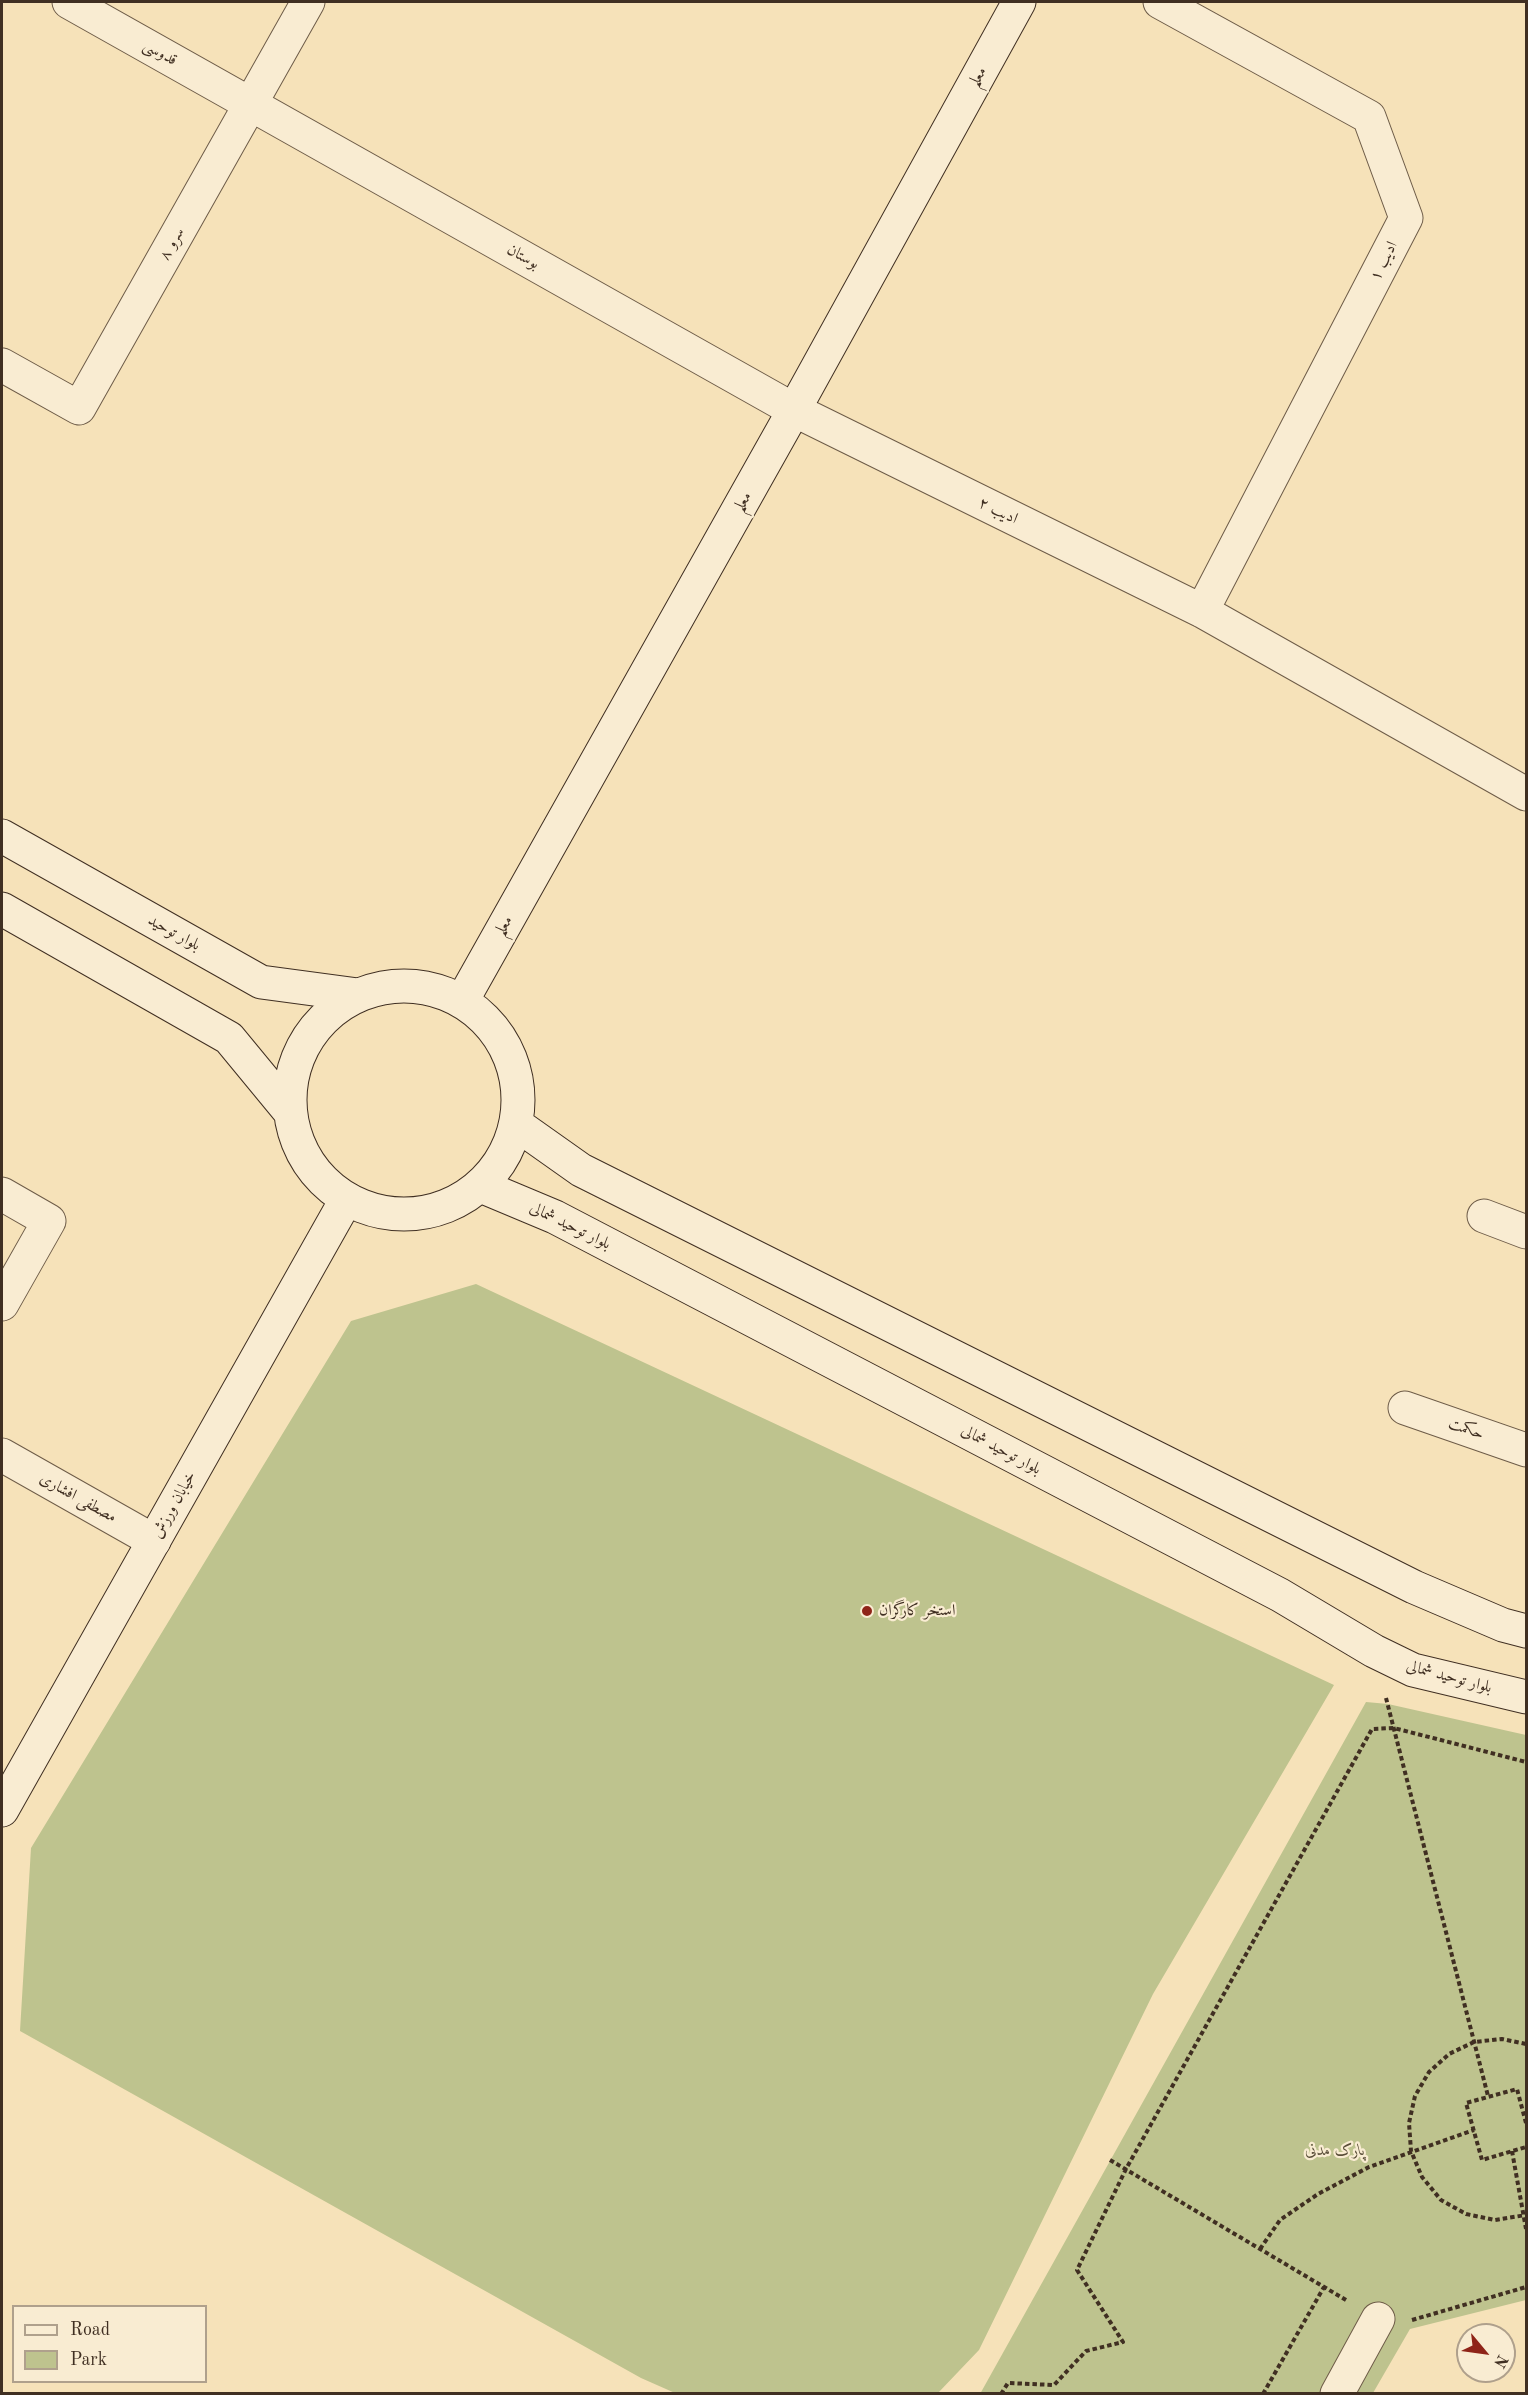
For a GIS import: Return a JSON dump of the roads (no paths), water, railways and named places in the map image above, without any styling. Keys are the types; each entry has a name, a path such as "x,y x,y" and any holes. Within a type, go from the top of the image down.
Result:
{"street":[{"name":"قدوسی","path":"69,2 251,104"},
{"name":"سرو ۸","path":"2,365 79,408 308,2"},
{"name":"معلم","path":"462,1001 795,410 1019,2"},
{"name":"ادیب ۱","path":"1160,2 1369,117 1406,218 1202,611"},
{"name":"بوستان","path":"251,104 795,410"},
{"name":"ادیب ۲","path":"795,410 1202,611 1527,794"},
{"name":"بلوار توحید","path":"2,836 261,982 358,995"},
{"path":"2,909 230,1038 290,1112"},
{"path":"393,986 429,988 462,1001 490,1023 509,1054 519,1088 516,1124 503,1158 481,1186 451,1206 416,1215 380,1213 346,1200 319,1177 299,1147 290,1112 292,1076 305,1043 328,1015 358,995 393,986"},
{"path":"516,1124 591,1176 1414,1587 1503,1625 1527,1631"},
{"name":"بلوار توحید شمالی","path":"481,1186 566,1222 1280,1595 1374,1651 1413,1670 1527,1698"},
{"path":"2,1194 49,1221 12,1260 2,1304"},
{"name":"خیابان ورزش","path":"2,1810 346,1200"},
{"path":"1484,1216 1527,1232"},
{"name":"حکمت","path":"1405,1408 1527,1450"},
{"name":"مصطفی افشاری","path":"2,1455 154,1541"},
{"path":"1337,2394 1391,2321"}],"place":[{"name":"استخر کارگران","path":"867,1611"}],"park label":[{"name":"پارک مدنی","path":"1335,2151"}]}
